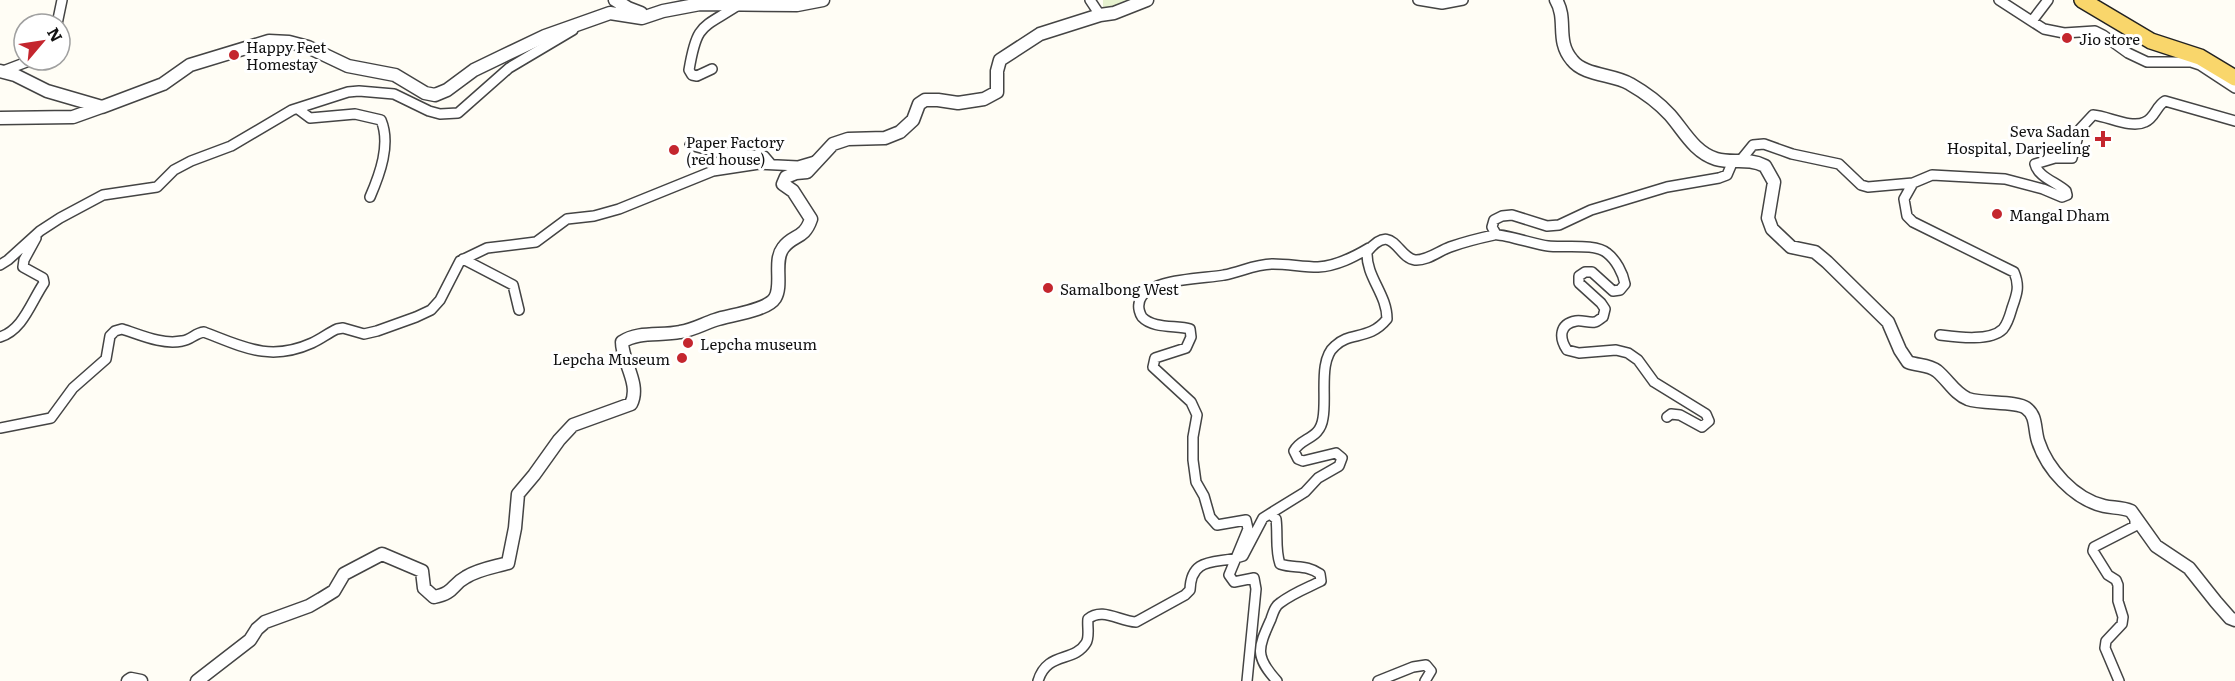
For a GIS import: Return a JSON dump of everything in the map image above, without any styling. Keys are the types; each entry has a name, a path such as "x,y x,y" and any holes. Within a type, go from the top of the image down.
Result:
{"main road":[{"path":"2082,0 2151,41 2200,57 2235,78"}],"street":[{"path":"615,0 628,8 654,15"},
{"path":"0,118 73,117 163,84 190,65 269,40 309,47 348,66 395,75 425,93 435,95 447,90 474,70 545,36 610,13 642,18 671,9 700,4 797,5 823,0"},
{"path":"1090,0 1100,15"},
{"path":"197,681 250,640 265,622 309,606 334,591 344,574 382,554 422,571 424,588 434,597 447,594 464,578 508,563 515,528 518,494 559,440 573,425 631,404 635,397 633,383 622,350 622,342 631,336 666,334 697,328 714,320 754,310 776,297 780,255 783,248 807,231 811,219 794,191 783,184 786,177 807,172 833,144 848,139 885,138 900,132 914,120 919,104 925,100 958,103 984,99 997,92 997,71 1000,60 1040,34 1100,15 1114,13 1147,0"},
{"path":"1418,0 1442,4 1463,0"},
{"path":"1556,0 1560,8 1564,50 1574,63 1629,83 1669,115 1688,140 1704,153 1716,159 1757,162 1765,166 1774,182 1768,218 1772,229 1791,247 1815,252 1827,262 1888,322 1908,362 1931,367 1967,399 1991,404 2024,406 2034,416 2038,441 2049,463 2064,481 2091,502 2105,507 2124,508 2131,511 2156,546 2189,568 2230,618 2235,620"},
{"path":"2000,0 2054,32 2095,32 2111,39 2128,53 2147,62 2191,62 2200,65 2235,88"},
{"path":"2032,21 2048,0"},
{"path":"712,69 697,76 692,75 689,70 696,35 704,27 740,4"},
{"path":"0,265 40,231 103,195 157,187 174,170 191,161 231,147 281,116 348,92 394,94 429,111 440,114 458,112 509,68 591,19"},
{"path":"2,71 47,91 102,107"},
{"path":"1496,234 1492,227 1494,220 1502,216 1512,215 1547,226 1559,225 1591,210 1667,187 1719,178 1727,175 1736,161 1753,146 1764,144 1792,154 1839,164 1862,185 1868,187 1913,183 1932,175 2005,179 2043,189 2062,197 2067,195 2066,191 2041,175 2035,169 2035,164 2055,158 2072,158 2080,129 2093,115 2138,124 2151,118 2160,104 2165,101 2235,121"},
{"path":"298,109 310,118 355,114 381,120 385,130 381,172 370,197"},
{"path":"690,145 716,152 764,156 770,163"},
{"path":"0,428 51,418 74,388 106,359 110,336 115,331 122,329 173,342 184,341 204,332 249,350 277,354 309,345 337,329 343,328 364,334 377,332 424,314 440,300 455,270 464,259 487,248 527,245 536,242 567,219 594,216 619,209 704,174 770,163 798,166 817,160"},
{"path":"1913,183 1904,199 1907,216 1913,222 2014,272 2018,281 2018,290 2008,321 1998,333 1966,339 1940,335"},
{"path":"0,337 14,330 44,284 43,278 23,267 24,260 40,231"},
{"path":"1247,681 1256,589 1254,578 1234,582 1229,575 1248,529 1246,520 1217,525 1210,517 1204,496 1196,482 1193,460 1193,437 1197,414 1191,402 1153,367 1155,358 1186,348 1191,337 1190,328 1155,324 1143,318 1138,308 1139,299 1146,292 1159,285 1182,279 1227,275 1245,268 1270,264 1319,267 1339,263 1386,240 1392,241 1407,256 1415,260 1425,259 1451,247 1496,234 1534,244 1596,248 1606,252 1623,276 1625,284 1620,290 1613,291 1592,272 1585,272 1579,276 1579,283 1605,309 1603,317 1596,322 1577,320 1567,324 1561,333 1561,341 1567,350 1579,352 1616,350 1628,353 1638,360 1654,382 1706,414 1709,422 1702,428 1680,415 1671,414 1667,417"},
{"path":"1038,681 1045,666 1052,660 1078,651 1085,645 1088,640 1088,619 1094,614 1101,613 1136,622 1185,595 1190,590 1190,577 1195,570 1209,562 1237,558 1246,551 1263,518 1305,492 1318,478 1341,463 1342,458 1336,453 1303,461 1298,459 1294,452 1296,447 1314,436 1321,428 1325,402 1325,365 1328,354 1342,341 1377,330 1388,319 1387,310 1367,262 1367,252 1371,247"},
{"path":"464,259 513,285 519,310"},
{"path":"1270,514 1276,519 1278,533 1276,554 1280,564 1287,567 1311,567 1320,574 1321,581 1300,589 1278,604 1267,628 1259,650 1264,666 1277,681"},
{"path":"2118,681 2104,648 2106,641 2122,624 2118,585 2116,580 2108,575 2093,551 2094,547 2135,526 2135,517"},
{"path":"1378,681 1413,667 1426,665 1431,671 1425,681"},
{"path":"128,681 131,679 141,681"}],"green space":[{"path":"1103,0 1138,0 1103,12"}],"place":[{"name":"Jio store","path":"2067,38"},
{"name":"Happy Feet Homestay","path":"234,55"},
{"name":"Seva Sadan Hospital, Darjeeling","path":"2103,139"},
{"name":"Paper Factory (red house)","path":"674,150"},
{"name":"Mangal Dham","path":"1997,214"},
{"name":"Samalbong West","path":"1048,288"},
{"name":"Lepcha museum","path":"688,343"},
{"name":"Lepcha Museum","path":"682,358"}]}
